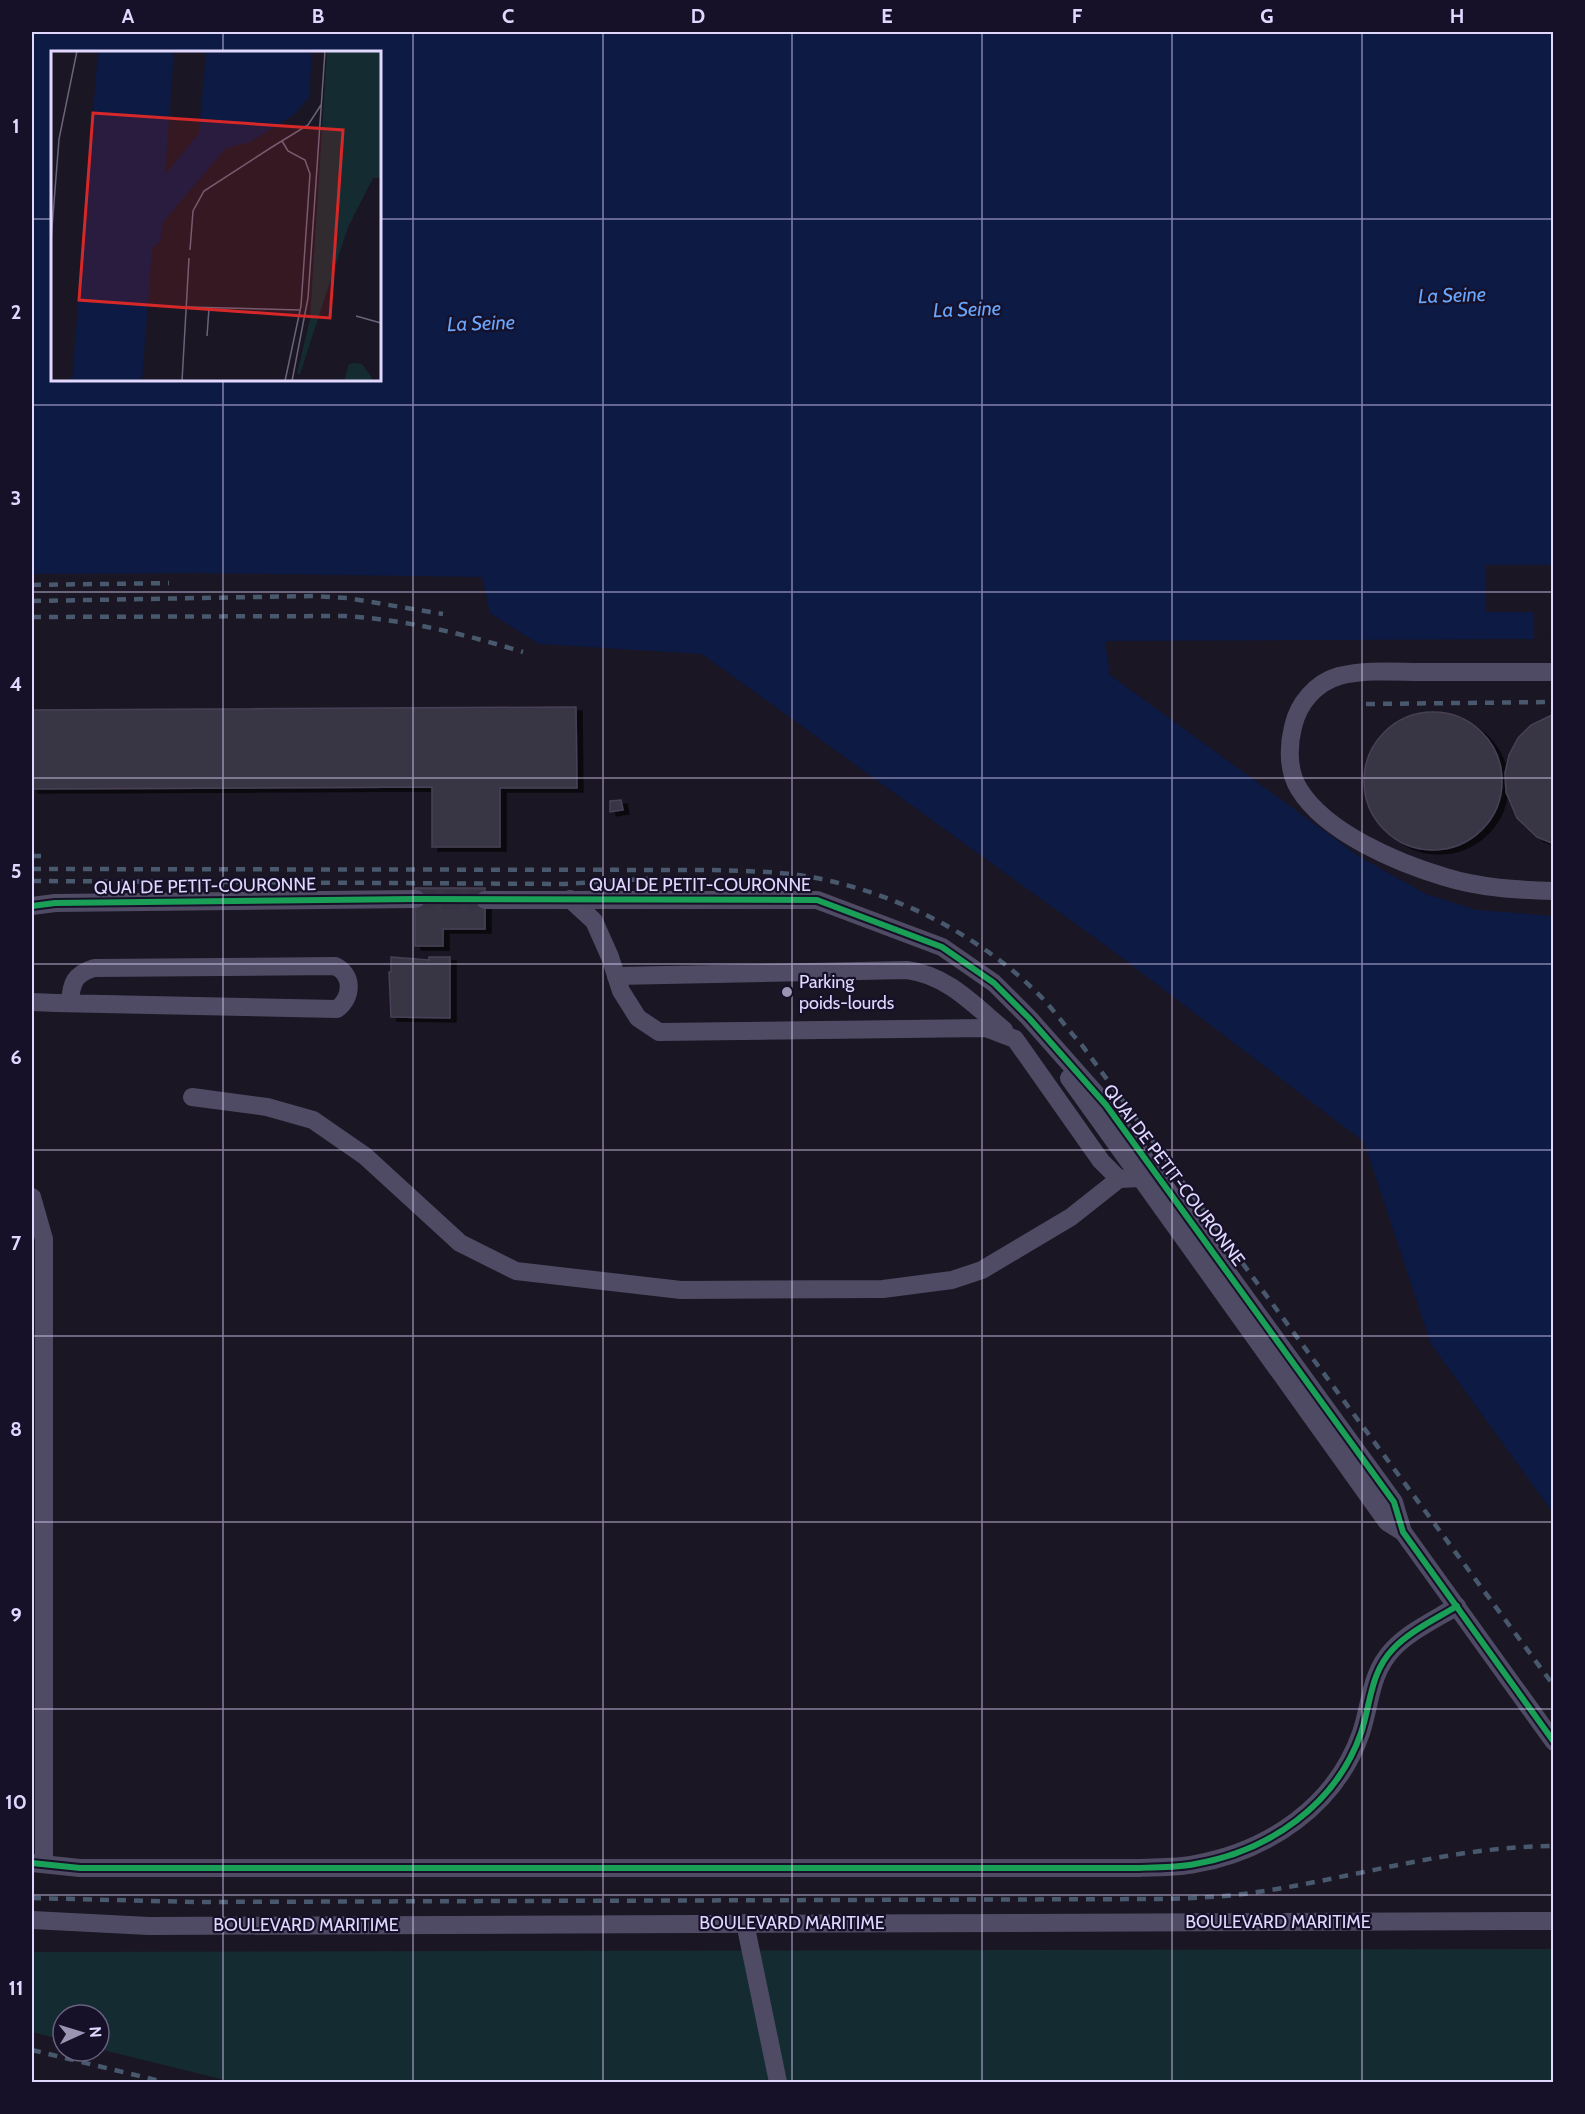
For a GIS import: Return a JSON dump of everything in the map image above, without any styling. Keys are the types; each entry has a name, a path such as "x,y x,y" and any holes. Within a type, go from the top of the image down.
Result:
{"street":[{"path":"1554,672 1375,672 1338,677 1315,690 1300,704 1290,741 1293,776 1299,790 1338,829 1409,865 1446,878 1481,885 1554,891"},
{"name":"QUAI DE PETIT-COURONNE","path":"32,906 55,903 416,899"},
{"path":"570,899 594,921 621,991 638,1018 659,1032 986,1028 1015,1039"},
{"name":"QUAI DE PETIT-COURONNE","path":"485,900 817,900 942,947 994,983 1029,1018 1106,1105 1147,1174 1222,1262 1394,1502 1403,1532 1554,1742"},
{"path":"32,1002 70,1003 337,1009 346,1002 349,987 341,969 335,966 94,968 80,972 74,980 70,1003"},
{"path":"616,976 907,970 928,972 949,984 1015,1039 1037,1066 1101,1161 1119,1179"},
{"path":"192,1097 267,1107 313,1120 365,1156 460,1243 516,1271 681,1290 883,1289 952,1280 982,1269 1071,1217 1119,1179 1147,1174"},
{"path":"32,1197 44,1239 38,1862 80,1868 463,1869 1125,1868 1194,1865 1234,1855 1271,1838 1309,1812 1334,1787 1350,1763 1362,1730 1369,1694 1378,1668 1393,1648 1409,1635 1457,1606"},
{"name":"BOULEVARD MARITIME","path":"32,1920 149,1926 1554,1921"},
{"path":"745,1923 778,2082"}],"green space":[{"path":"1553,1949 1553,2082 233,2082 111,2052 111,2003 51,2003 51,2037 32,2032 32,1952"}],"water":[{"name":"La Seine","path":"32,32 1553,32 1553,639 1105,641 1110,675 1360,857 1426,894 1477,910 1553,916 1553,1513 1431,1344 1364,1142 1113,951 702,654 539,644 490,613 482,577 196,573 32,574"}],"pier":[{"path":"1486,565 1553,565 1553,639 1534,639 1534,612 1486,612"}],"building":[{"path":"576,707 577,788 500,788 500,847 432,847 432,787 32,789 32,710"},
{"path":"1433,712 1459,718 1482,732 1496,755 1502,781 1496,807 1482,830 1459,844 1433,850 1407,844 1384,830 1370,807 1364,781 1370,755 1384,732 1407,718"},
{"path":"1554,714 1554,844 1537,837 1517,818 1506,792 1505,773 1509,755 1518,738 1531,725"},
{"path":"621,800 623,810 610,812 610,801"},
{"path":"415,888 485,888 485,929 443,929 443,946 415,946"},
{"path":"391,957 429,960 429,957 450,957 450,1018 391,1017 389,972 391,972"}],"tunnel":[{"path":"416,899 485,900"}],"railway":[{"path":"32,585 169,583"},
{"path":"32,601 313,596 347,598 443,614"},
{"path":"32,617 345,616 436,629 523,652"},
{"path":"1366,704 1554,702"},
{"path":"32,856 44,856"},
{"path":"32,869 766,872 832,881 900,903 932,918 964,936 1021,978 1046,1002 1081,1044 1554,1686"},
{"path":"32,881 565,884 661,878"},
{"path":"32,1898 194,1902 1165,1899 1251,1893 1477,1851 1554,1846"},
{"path":"32,2050 164,2082"}],"cycle path":[{"path":"32,906 55,903 416,899 817,900 942,947 994,983 1029,1018 1106,1105 1394,1502 1403,1532 1554,1742"},
{"path":"32,1863 80,1868 1136,1868 1195,1864 1222,1858 1249,1848 1296,1821 1317,1803 1335,1782 1350,1759 1361,1733 1375,1678 1385,1658 1407,1637 1457,1606"}],"place":[{"name":"Parking poids-lourds","path":"787,992"}]}
